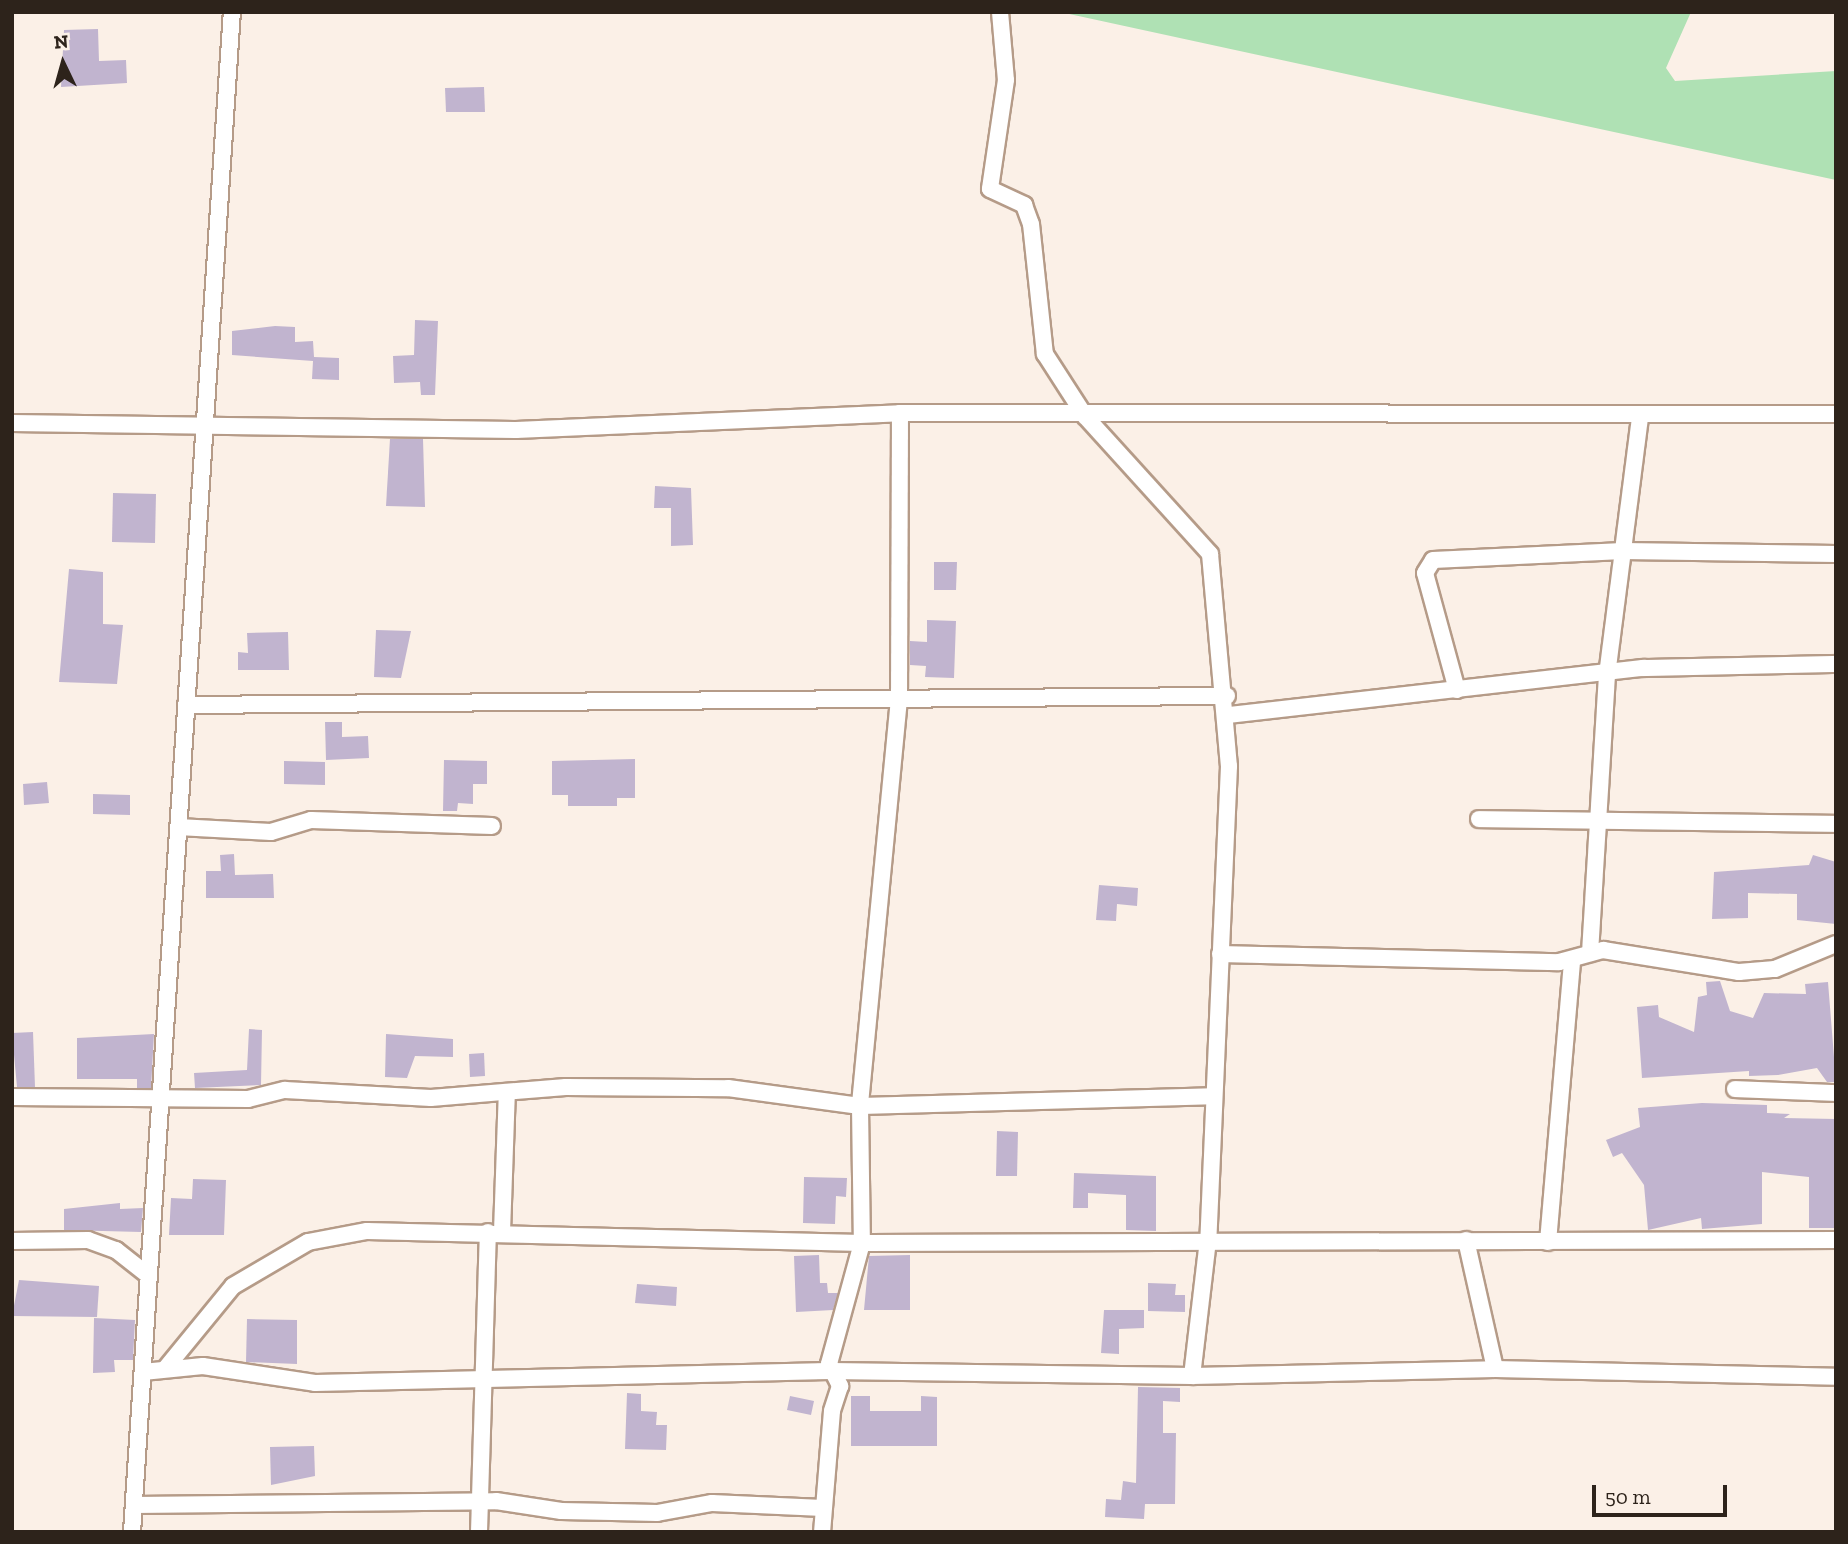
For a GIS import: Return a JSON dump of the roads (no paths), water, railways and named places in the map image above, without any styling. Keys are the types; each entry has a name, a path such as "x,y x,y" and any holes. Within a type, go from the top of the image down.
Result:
{"street":[{"path":"132,1532 232,12"},
{"path":"1000,12 1006,80 990,189 1024,205 1045,354 1085,416 1205,542 1227,696 1229,715 1208,1240 1192,1376"},
{"path":"12,423 516,430 900,414 1085,416 1374,411 1640,418 1768,410 1836,414"},
{"path":"822,1532 840,1386 831,1371 862,1243 860,1106 899,699 900,414"},
{"path":"1590,953 1594,821 1607,675 1640,418"},
{"path":"1457,690 1425,573 1433,560 1623,551 1836,554"},
{"path":"1229,715 1607,675 1643,668 1836,664"},
{"path":"186,705 1227,696"},
{"path":"1479,819 1836,824"},
{"path":"178,827 271,832 311,820 492,826"},
{"path":"1220,954 1572,960 1590,953 1739,972 1775,969 1836,944"},
{"path":"1548,1242 1572,960"},
{"path":"12,1097 161,1095 248,1099 285,1090 431,1098 507,1092 728,1088 860,1106 1213,1096"},
{"path":"1735,1089 1836,1093"},
{"path":"479,1532 495,1232 507,1092"},
{"path":"164,1368 214,1302 308,1241 367,1231 495,1232 862,1243 1836,1240"},
{"path":"12,1241 88,1240 116,1250 149,1276"},
{"path":"1466,1240 1495,1369"},
{"path":"142,1372 164,1368 230,1368 315,1383 831,1371 1192,1376 1495,1369 1836,1377"},
{"path":"134,1505 479,1503 657,1513 712,1503 823,1508"}]}
